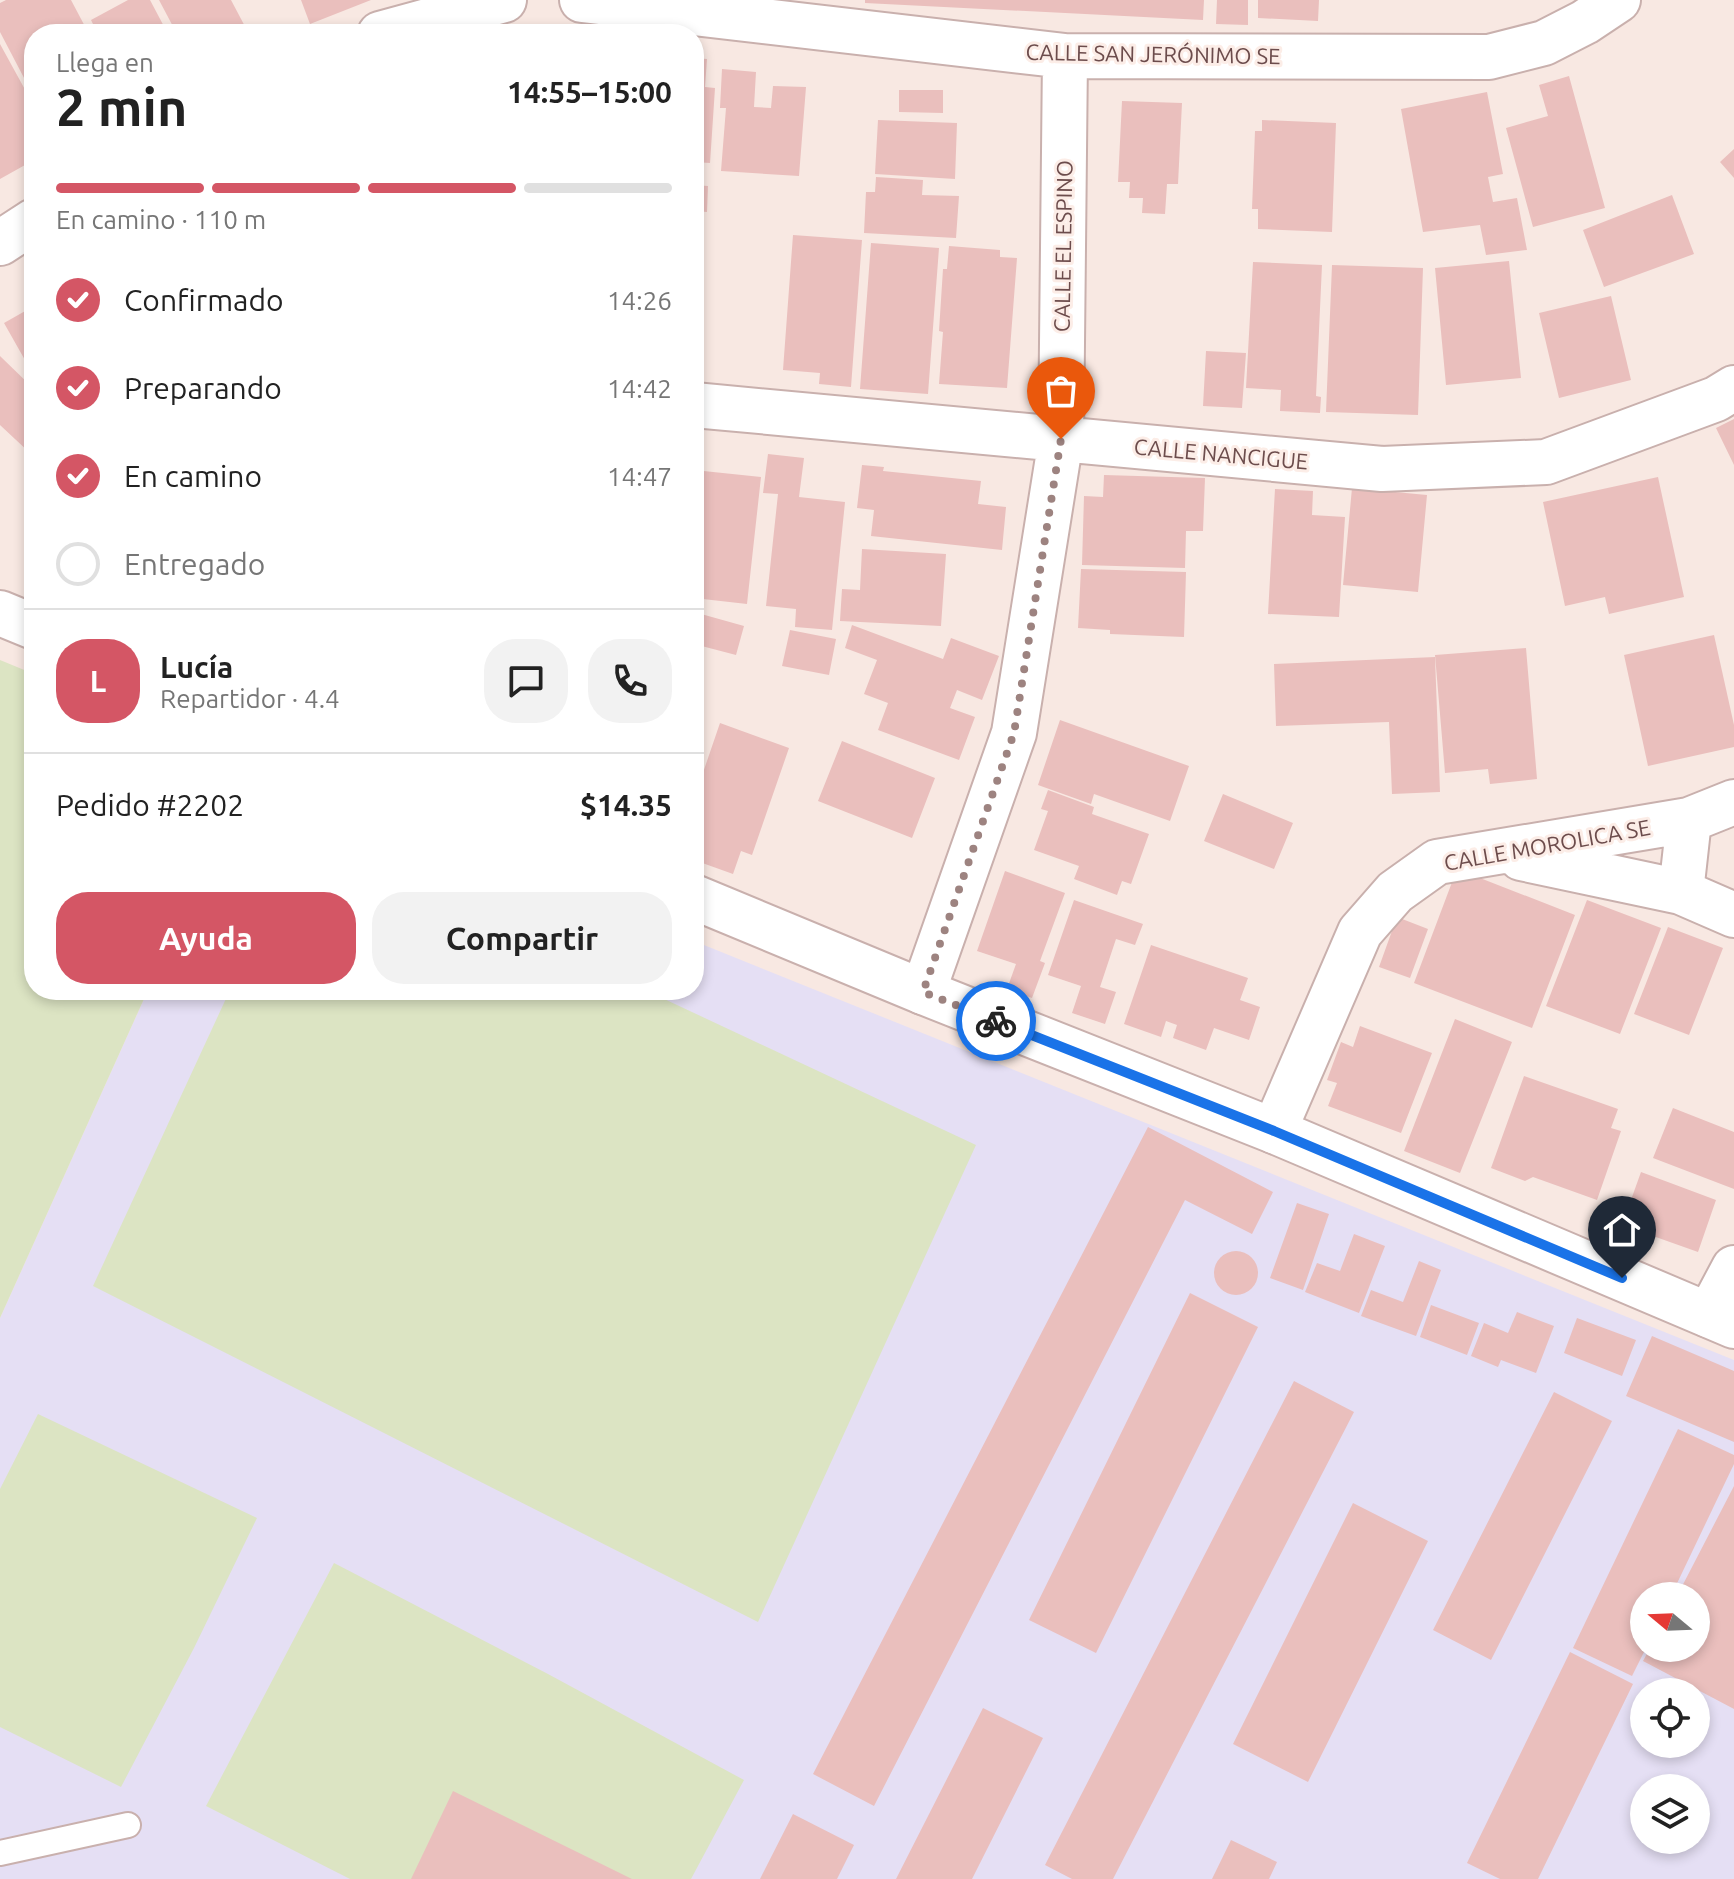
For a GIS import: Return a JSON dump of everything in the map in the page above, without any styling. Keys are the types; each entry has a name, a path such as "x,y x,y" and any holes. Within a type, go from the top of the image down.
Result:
{"street":[{"path":"416,24 504,0"},
{"name":"CALLE SAN JERÓNIMO SE","path":"582,0 1065,56 1489,57 1544,43 1585,22 1618,0"},
{"name":"CALLE EL ESPINO","path":"923,992 1014,733 1061,439 1065,56"},
{"path":"0,243 24,227"},
{"name":"CALLE NANCIGUE","path":"704,406 1382,469 1546,462 1716,399 1734,388"},
{"path":"0,613 24,623"},
{"name":"CALLE MOROLICA SE","path":"1274,1131 1360,932 1395,892 1437,862 1689,820 1734,802"},
{"path":"1681,892 1689,820"},
{"path":"1497,853 1681,892 1734,915"},
{"path":"704,901 1274,1131 1722,1321 1734,1268"}],"lane":[{"path":"0,1853 128,1825"}],"shaded area":[{"path":"704,945 1734,1360 1734,1879 0,1879 0,1318 143,1000 704,1000"}],"green space":[{"path":"0,660 24,670 24,1000 143,1000 0,1318"},
{"path":"225,1000 666,1000 976,1145 758,1622 93,1286"},
{"path":"38,1414 257,1518 194,1648 121,1787 0,1727 0,1489"},
{"path":"334,1563 744,1780 691,1879 350,1879 206,1806"}],"building":[{"path":"6,0 71,0 84,24 24,24 24,78 0,32 0,3"},
{"path":"128,0 150,0 163,24 93,24 91,20"},
{"path":"159,0 231,0 244,24 172,24"},
{"path":"301,0 371,0 310,24"},
{"path":"865,0 1204,0 1203,20 865,3"},
{"path":"1217,0 1248,0 1248,25 1216,24"},
{"path":"1258,0 1319,0 1318,21 1258,18"},
{"path":"0,44 24,88 24,166 0,179"},
{"path":"704,59 707,59 705,87 715,88 710,163 704,163"},
{"path":"722,69 756,72 754,107 771,108 773,86 806,87 799,176 721,171 726,108 720,108"},
{"path":"1569,76 1605,208 1533,227 1506,128 1548,116 1539,85"},
{"path":"899,90 943,90 943,113 899,112"},
{"path":"1487,92 1503,174 1488,177 1493,202 1517,198 1527,250 1486,255 1480,225 1423,232 1401,109"},
{"path":"1122,101 1182,103 1178,184 1167,184 1165,214 1142,213 1143,198 1129,198 1130,182 1118,182"},
{"path":"878,120 957,123 955,179 875,174"},
{"path":"1262,120 1336,123 1332,232 1258,229 1258,209 1252,209 1255,131 1262,131"},
{"path":"1734,149 1734,178 1720,162"},
{"path":"876,177 923,180 922,195 959,196 956,238 864,233 866,192 875,192"},
{"path":"704,186 708,186 707,212 704,212"},
{"path":"1672,195 1694,254 1604,287 1583,230"},
{"path":"793,235 862,240 851,387 819,384 820,373 783,370"},
{"path":"871,243 939,248 928,394 860,389"},
{"path":"949,246 1000,250 1000,257 1017,258 1007,388 939,384 943,269 947,269"},
{"path":"1509,261 1521,378 1446,385 1435,268"},
{"path":"1253,262 1322,265 1316,396 1321,397 1320,413 1280,411 1281,390 1246,388"},
{"path":"1332,265 1423,268 1418,415 1326,412"},
{"path":"1611,296 1631,380 1559,398 1539,313"},
{"path":"24,312 24,358 4,323"},
{"path":"1206,351 1246,353 1242,408 1203,406"},
{"path":"0,356 24,379 24,447 0,425"},
{"path":"1734,419 1734,465 1716,428"},
{"path":"768,454 804,458 799,497 845,502 832,630 795,627 796,609 766,606 778,494 763,493"},
{"path":"862,465 884,467 883,471 981,481 978,504 1006,507 1002,550 871,536 874,510 857,508"},
{"path":"704,471 761,477 747,604 704,599"},
{"path":"1104,475 1205,478 1203,531 1186,531 1185,568 1082,565 1084,496 1103,497"},
{"path":"1658,477 1684,597 1609,614 1605,597 1565,606 1543,502"},
{"path":"1352,488 1427,495 1418,592 1343,585"},
{"path":"1275,489 1313,491 1312,515 1345,517 1339,617 1268,614"},
{"path":"862,549 946,554 941,626 840,621 842,589 860,590"},
{"path":"1081,569 1186,572 1184,637 1110,634 1110,630 1078,628"},
{"path":"704,615 744,626 736,655 704,647"},
{"path":"852,625 943,659 951,638 999,656 982,700 957,690 950,708 975,717 959,760 878,730 888,703 864,694 877,660 845,648"},
{"path":"790,630 836,639 829,675 782,666"},
{"path":"1714,635 1734,725 1734,747 1648,766 1624,655"},
{"path":"1526,648 1537,779 1490,784 1488,769 1445,773 1435,655"},
{"path":"1435,657 1440,792 1392,794 1389,722 1276,726 1274,664"},
{"path":"1060,720 1189,766 1170,821 1094,794 1091,804 1038,785"},
{"path":"720,723 789,748 752,855 741,851 733,874 704,864 704,770"},
{"path":"842,741 935,778 912,838 818,801"},
{"path":"1048,790 1094,807 1092,814 1149,834 1131,884 1122,881 1117,895 1074,879 1079,866 1034,850 1048,811 1041,809"},
{"path":"1223,794 1293,823 1274,869 1204,841"},
{"path":"1457,869 1575,915 1532,1028 1414,983"},
{"path":"1005,871 1065,893 1040,961 1045,963 1032,998 1007,989 1016,964 977,951"},
{"path":"1074,900 1143,924 1135,945 1116,939 1100,987 1116,992 1105,1024 1072,1013 1081,986 1048,975"},
{"path":"1587,900 1661,928 1620,1034 1546,1006"},
{"path":"1397,917 1428,929 1410,978 1379,967"},
{"path":"1668,927 1723,948 1689,1035 1634,1014"},
{"path":"1151,945 1248,978 1240,1000 1260,1007 1249,1040 1214,1028 1206,1050 1173,1038 1177,1025 1166,1021 1161,1037 1124,1024"},
{"path":"1455,1019 1512,1042 1460,1173 1404,1151"},
{"path":"1360,1026 1432,1053 1401,1133 1328,1106 1337,1083 1327,1080 1341,1042 1353,1047"},
{"path":"1524,1076 1618,1109 1611,1128 1621,1131 1597,1200 1533,1177 1525,1181 1491,1168"},
{"path":"1673,1108 1734,1132 1734,1189 1653,1158"},
{"path":"1148,1127 1273,1192 1252,1234 1185,1200 874,1806 813,1774"},
{"path":"1641,1172 1716,1200 1698,1252 1622,1225"},
{"path":"1297,1203 1329,1214 1303,1290 1270,1278"},
{"path":"1354,1234 1385,1246 1359,1313 1305,1292 1317,1263 1340,1271"},
{"path":"1236,1251 1251,1258 1258,1273 1251,1288 1236,1295 1221,1288 1214,1273 1221,1258"},
{"path":"1419,1261 1441,1270 1416,1336 1361,1316 1371,1290 1403,1302"},
{"path":"1190,1293 1258,1327 1096,1653 1029,1620"},
{"path":"1431,1305 1479,1323 1467,1355 1420,1337"},
{"path":"1517,1312 1554,1326 1536,1373 1501,1360 1498,1367 1471,1356 1484,1323 1508,1333"},
{"path":"1577,1318 1636,1340 1622,1376 1564,1353"},
{"path":"1652,1336 1734,1371 1734,1442 1626,1396"},
{"path":"1294,1381 1354,1412 1113,1879 1072,1879 1045,1865"},
{"path":"1554,1392 1612,1421 1491,1660 1433,1630"},
{"path":"1678,1429 1734,1455 1734,1464 1678,1582 1630,1582 1630,1662 1639,1662 1632,1676 1573,1648"},
{"path":"1734,1486 1734,1709 1710,1696 1710,1678 1675,1678 1645,1662 1710,1662 1710,1582 1684,1582"},
{"path":"1353,1503 1428,1541 1308,1782 1233,1744"},
{"path":"1570,1652 1630,1682 1630,1690 1538,1879 1500,1879 1467,1863"},
{"path":"983,1708 1043,1738 972,1879 896,1879"},
{"path":"453,1791 632,1879 411,1879"},
{"path":"793,1814 854,1845 837,1879 760,1879"},
{"path":"1231,1840 1277,1862 1269,1879 1212,1879"}],"way so far":[{"path":"996,1021 923,992 1014,733 1061,439"}],"route":[{"path":"996,1021 1274,1131 1622,1278"}]}
